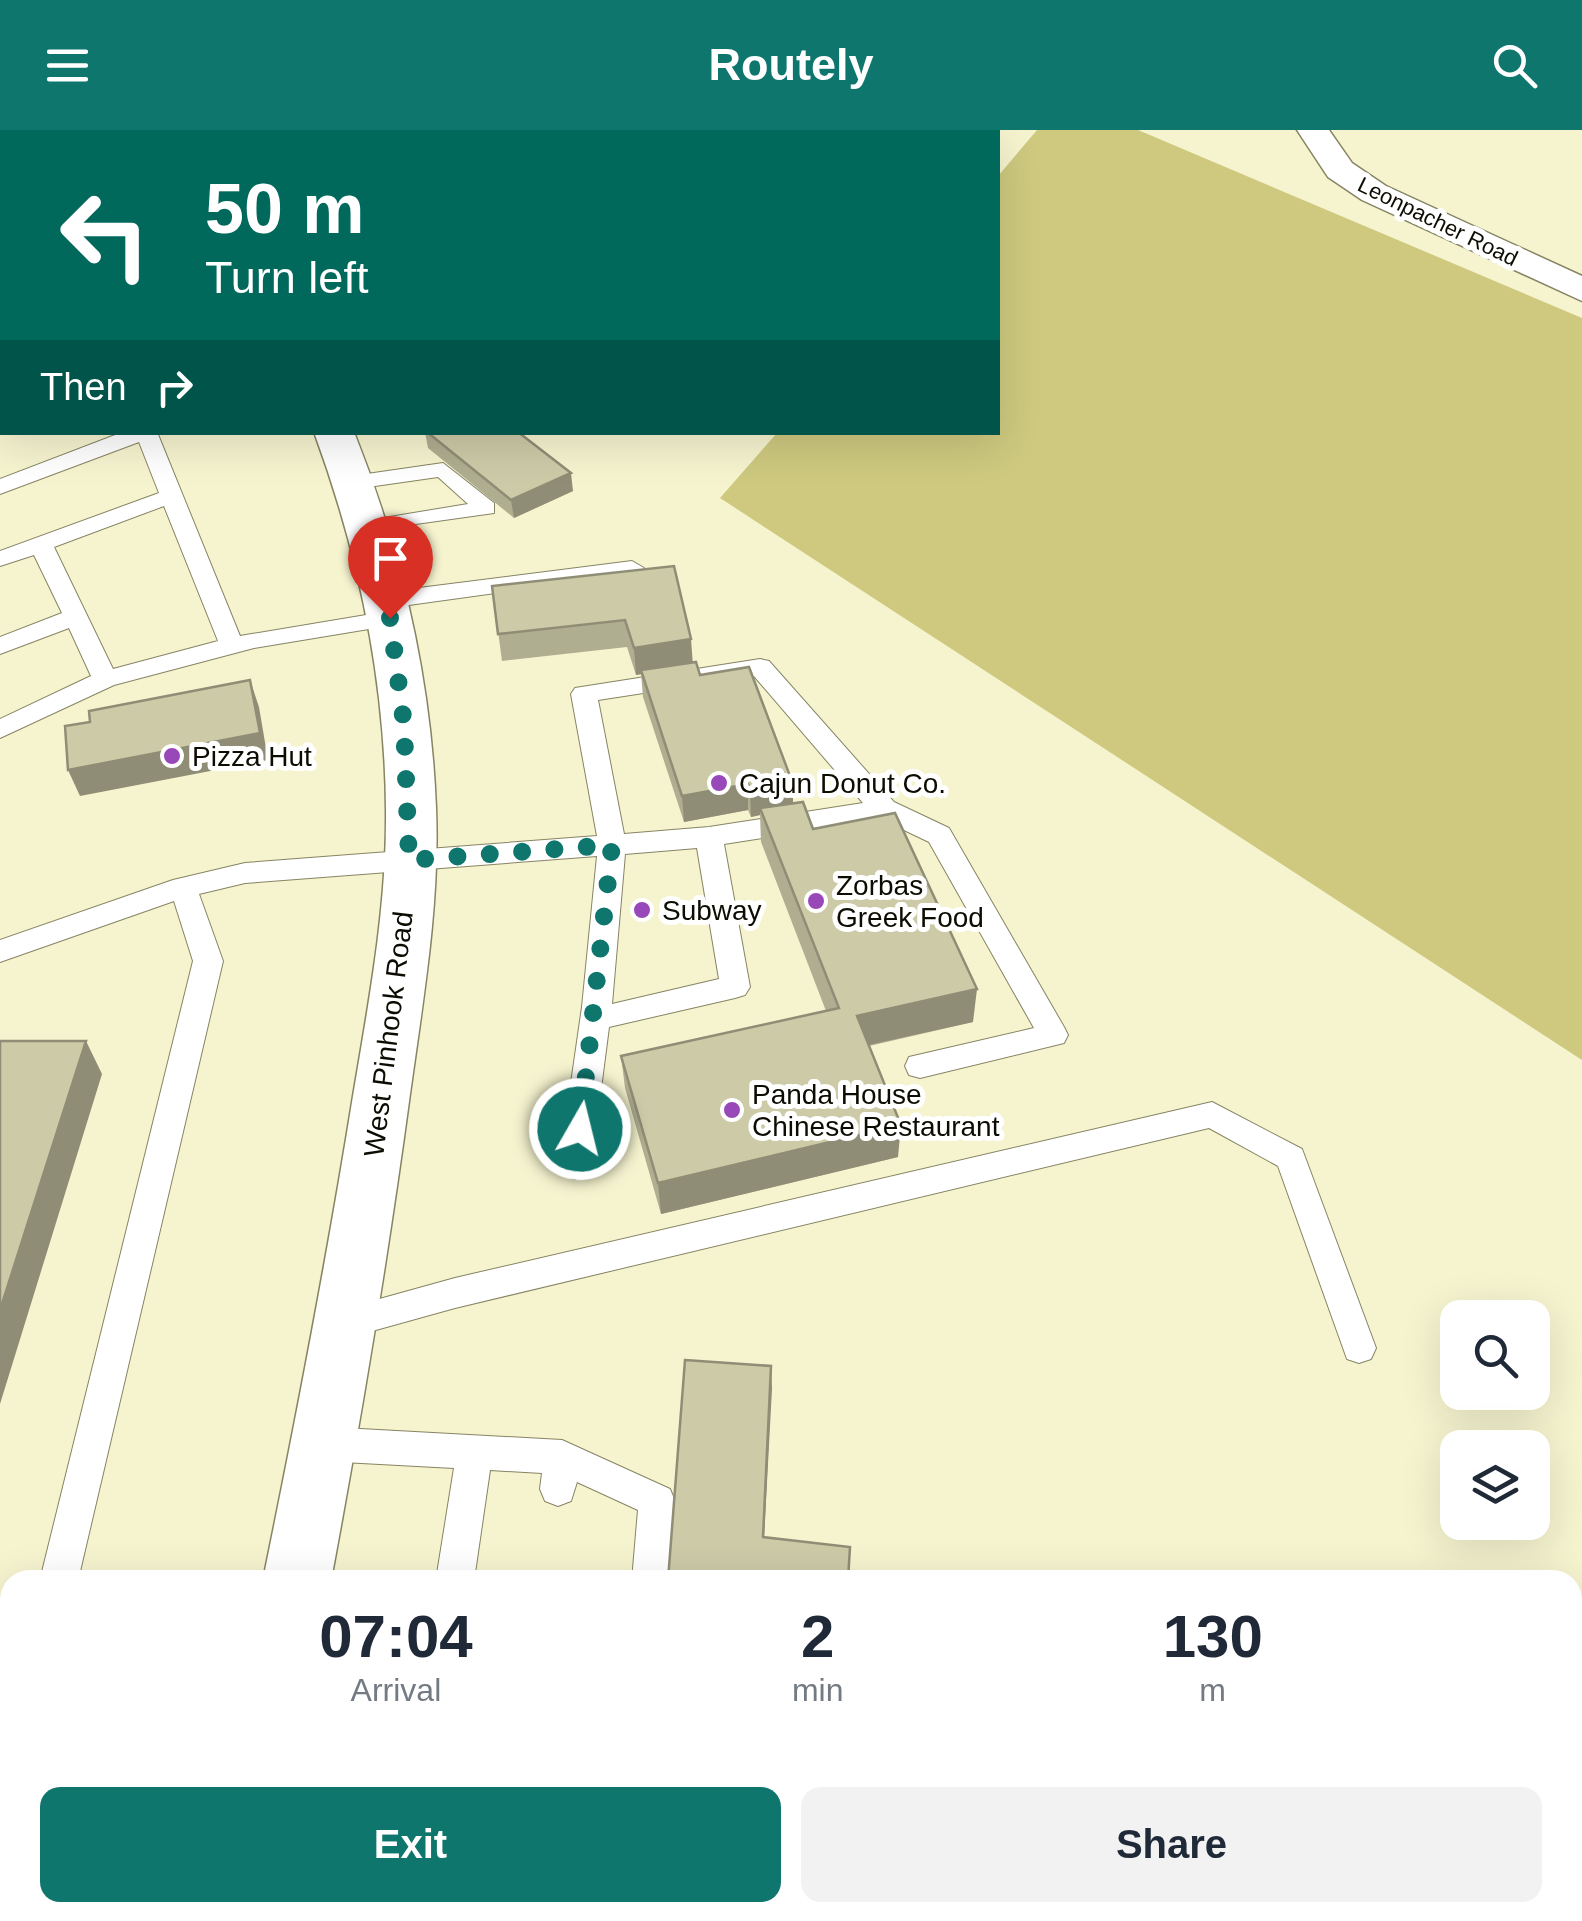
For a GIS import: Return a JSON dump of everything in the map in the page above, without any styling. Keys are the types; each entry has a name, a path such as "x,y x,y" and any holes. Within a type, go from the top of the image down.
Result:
{"main road":[{"name":"Leonpacher Road","path":"1313,130 1340,170 1374,194 1582,290"},
{"name":"West Pinhook Road","path":"299,1570 347,1323 390,1039 409,860 404,724 389,609 361,504 335,435"}],"lane":[{"path":"0,487 137,435"},
{"path":"146,435 232,646"},
{"path":"0,559 172,496"},
{"path":"41,544 104,679"},
{"path":"0,729 104,679 232,646 389,609 632,568"},
{"path":"0,646 75,617"},
{"path":"575,1166 595,1019 612,845 584,694 760,668 884,809 939,835 1053,1035 920,1066"},
{"path":"0,951 183,887 245,873 709,837 884,809"},
{"path":"595,1019 735,987 709,837"},
{"path":"61,1570 208,961 183,887"},
{"path":"347,1323 474,1289 1212,1115 1291,1158 1358,1348"},
{"path":"324,1444 476,1449 657,1500 652,1570"},
{"path":"457,1570 476,1449"}],"shaded area":[{"path":"1037,130 1138,130 1582,318 1582,1060 720,498 775,435 1000,435 1000,174"}],"building":[{"path":"431,435 522,435 571,473 511,500"},
{"path":"674,566 691,639 634,648 625,620 498,634 492,586"},
{"path":"696,662 700,675 749,667 793,784 750,790 748,784 682,796 641,670"},
{"path":"250,680 260,733 68,770 65,726 90,722 89,711"},
{"path":"803,802 813,829 895,813 977,989 857,1016 901,1125 658,1183 621,1056 839,1008 760,808"},
{"path":"0,1041 86,1041 0,1310"},
{"path":"685,1360 771,1366 763,1537 850,1547 849,1570 669,1570"}],"place":[{"name":"Pizza Hut","path":"172,756"},
{"name":"Cajun Donut Co.","path":"719,783"},
{"name":"Zorbas Greek Food","path":"816,901"},
{"name":"Subway","path":"642,910"},
{"name":"Panda House Chinese Restaurant","path":"732,1110"}],"route":[{"path":"390,618 402,692 411,810 409,860 612,845 580,1129"}]}
